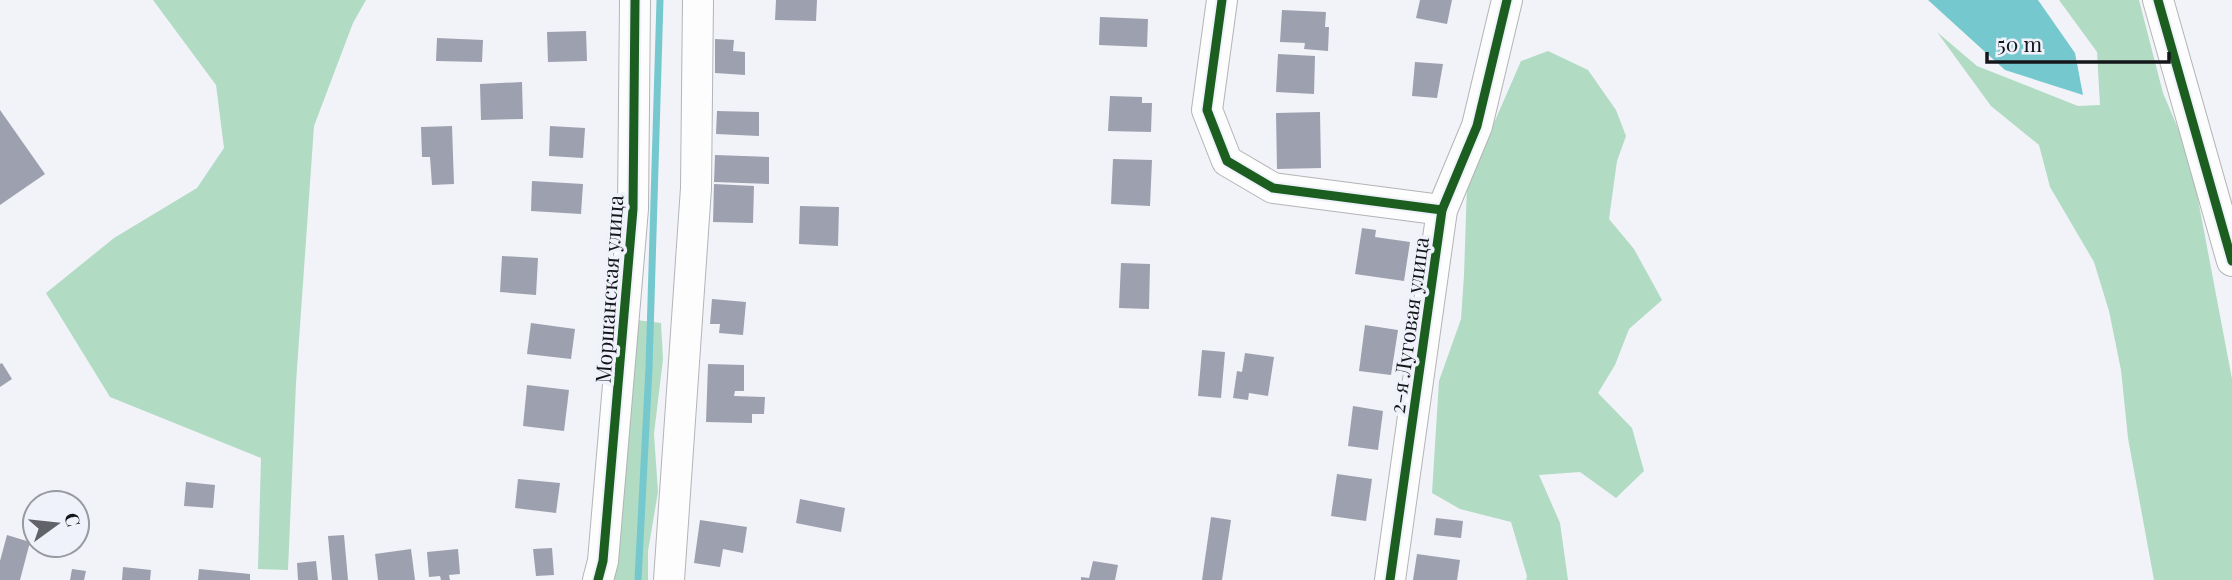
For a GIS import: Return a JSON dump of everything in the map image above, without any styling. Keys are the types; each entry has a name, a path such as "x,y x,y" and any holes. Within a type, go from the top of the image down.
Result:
{"street":[{"name":"Моршанская улица","path":"598,580 603,561 633,209 635,0"},
{"path":"669,580 696,188 698,0"},
{"path":"1222,0 1208,110 1227,161 1273,188 1442,210"},
{"name":"2-я Луговая улица","path":"1390,580 1442,210 1477,126 1507,0"},
{"path":"2158,0 2232,261"}],"green space":[{"path":"153,0 366,0 353,23 314,126 296,383 288,570 258,569 261,458 110,397 46,293 114,238 197,188 224,148 216,85"},
{"path":"2059,0 2139,0 2163,93 2190,157 2232,379 2232,580 2154,580 2128,438 2121,370 2109,311 2094,262 2050,187 2039,145 1991,106 1937,32 1977,66 2078,106 2100,105 2097,52"},
{"path":"1548,51 1588,70 1616,110 1626,136 1617,161 1609,219 1634,249 1662,300 1629,329 1615,365 1598,393 1632,428 1644,471 1616,498 1580,472 1539,475 1560,523 1568,580 1526,580 1511,522 1460,509 1432,493 1439,381 1461,319 1467,185 1521,61"},
{"path":"636,320 661,323 663,359 654,434 658,492 648,551 648,580 603,580"}],"water":[{"path":"1928,0 2038,0 2075,53 2083,95 2005,70"}],"building":[{"path":"776,0 817,0 816,21 775,20"},
{"path":"1420,0 1452,0 1447,24 1416,18"},
{"path":"1282,10 1326,12 1325,27 1329,27 1328,51 1304,49 1305,43 1280,42"},
{"path":"1100,17 1148,19 1147,47 1099,45"},
{"path":"586,31 587,61 548,62 547,32"},
{"path":"437,38 483,40 482,62 436,61"},
{"path":"715,39 734,40 733,51 745,52 745,75 715,73"},
{"path":"1278,54 1315,56 1314,94 1276,92"},
{"path":"1415,62 1443,64 1437,98 1412,96"},
{"path":"522,82 523,119 481,120 480,84"},
{"path":"1110,96 1142,97 1142,103 1152,103 1151,132 1108,131"},
{"path":"0,110 45,174 0,205"},
{"path":"717,111 759,112 759,136 716,134"},
{"path":"1320,112 1321,168 1277,169 1276,113"},
{"path":"452,126 454,184 432,185 430,157 422,157 421,127"},
{"path":"550,126 585,128 583,158 549,156"},
{"path":"715,155 769,157 769,184 714,182"},
{"path":"1113,159 1152,160 1150,206 1111,204"},
{"path":"532,181 583,184 581,214 531,211"},
{"path":"714,184 754,186 753,223 713,222"},
{"path":"800,206 839,207 838,246 799,244"},
{"path":"1362,228 1376,230 1375,237 1410,242 1404,281 1355,274"},
{"path":"502,256 538,258 536,295 500,292"},
{"path":"1121,263 1150,264 1149,309 1119,308"},
{"path":"712,299 746,302 743,335 719,333 720,324 710,324"},
{"path":"531,323 575,329 571,359 527,354"},
{"path":"1365,325 1398,330 1391,375 1359,371"},
{"path":"1202,350 1225,352 1221,398 1198,396"},
{"path":"1245,353 1274,357 1268,396 1249,393 1248,400 1233,398 1237,371 1242,372"},
{"path":"2,363 12,379 0,387 0,364"},
{"path":"708,364 744,365 744,391 735,391 734,396 765,397 764,414 752,414 752,423 706,422"},
{"path":"527,385 569,390 564,431 523,426"},
{"path":"1353,406 1383,411 1378,450 1348,446"},
{"path":"1337,474 1372,479 1366,521 1331,516"},
{"path":"518,479 560,483 556,513 515,508"},
{"path":"186,482 215,485 213,508 184,506"},
{"path":"800,499 845,508 841,532 796,523"},
{"path":"1211,517 1231,520 1222,580 1202,580"},
{"path":"1436,518 1463,521 1461,538 1434,535"},
{"path":"700,520 747,527 743,553 723,549 720,567 694,563"},
{"path":"7,535 21,539 21,559 26,559 20,580 0,580 0,561"},
{"path":"344,535 348,580 332,580 328,536"},
{"path":"552,548 554,575 536,576 533,549"},
{"path":"411,549 415,580 378,580 375,554"},
{"path":"458,549 460,574 449,575 450,580 441,580 440,576 429,577 427,552"},
{"path":"1417,554 1460,560 1457,580 1413,580"},
{"path":"316,561 318,580 298,580 297,563"},
{"path":"1093,561 1118,565 1115,580 1081,580 1081,577 1089,578"},
{"path":"123,567 151,570 150,580 122,580"},
{"path":"72,569 86,571 84,580 70,580"},
{"path":"199,569 250,574 250,580 198,580"}],"waterway":[{"path":"638,580 649,368 660,0"}],"cycle path":[{"path":"598,580 603,561 633,209 635,0"},
{"path":"1222,0 1207,110 1227,161 1273,188 1442,210"},
{"path":"1390,580 1442,210 1477,126 1507,0"},
{"path":"2158,0 2232,261"}]}
